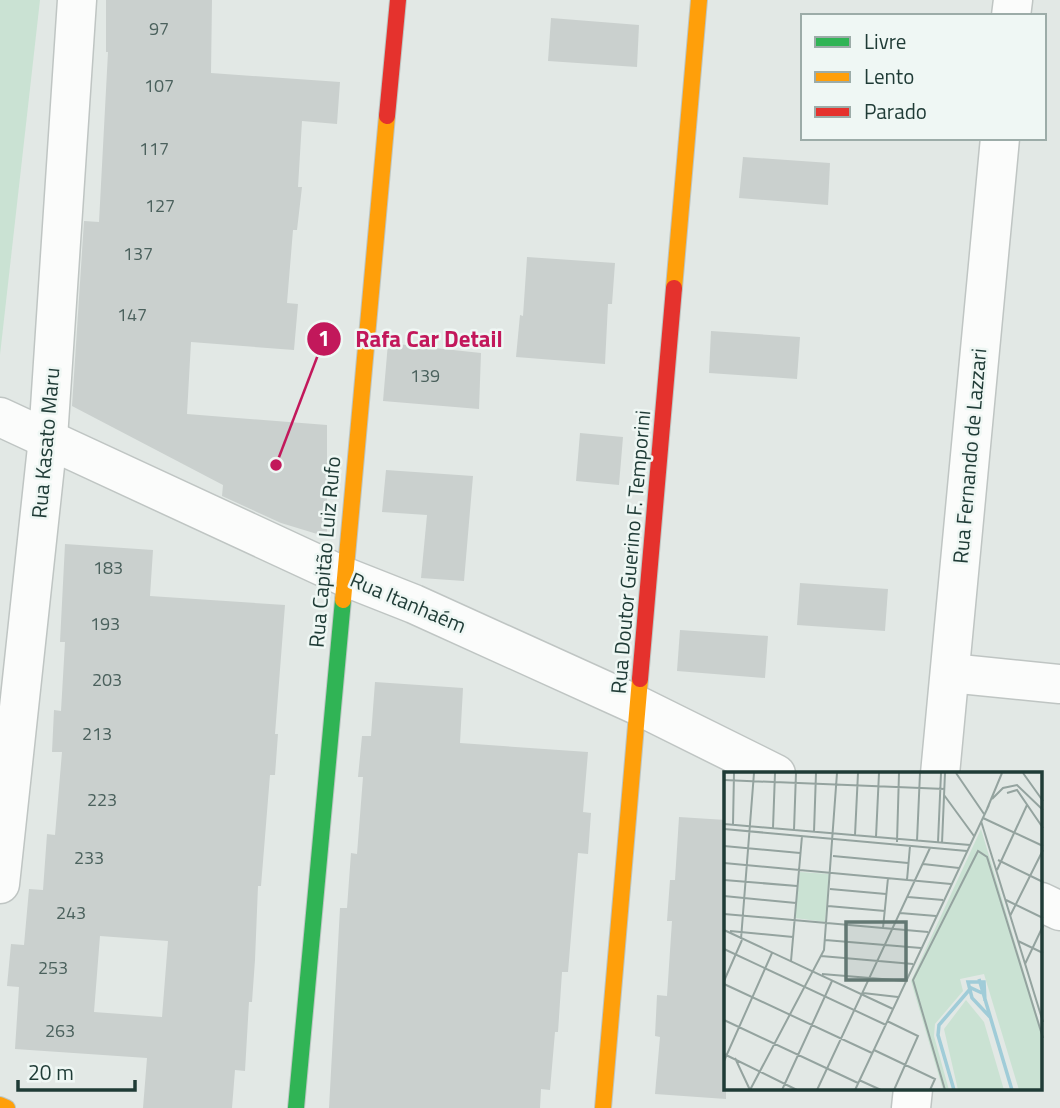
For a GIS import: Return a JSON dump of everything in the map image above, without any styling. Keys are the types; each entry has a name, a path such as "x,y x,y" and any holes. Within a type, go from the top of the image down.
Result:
{"street":[{"name":"Rua Kasato Maru","path":"0,884 48,438 76,0"},
{"name":"Rua Capitão Luiz Rufo","path":"296,1108 398,0"},
{"name":"Rua Doutor Guerino F. Temporini","path":"603,1108 699,0"},
{"name":"Rua Fernando de Lazzari","path":"940,772 1000,140"},
{"name":"Rua Itanhaém","path":"0,417 344,576 414,604 639,706 772,772"},
{"path":"950,673 1060,684"},
{"path":"1042,902 1060,911"},
{"path":"911,1108 913,1090"},
{"path":"0,1105 8,1108"}],"green space":[{"path":"0,0 40,0 0,355"}],"building":[{"path":"106,0 212,0 211,73 340,82 337,124 302,121 298,187 302,187 297,230 293,230 287,303 298,304 294,350 191,342 187,414 327,425 327,537 281,523 222,496 223,485 72,406 84,221 99,222 108,52"},
{"path":"551,18 639,25 637,67 548,61"},
{"path":"743,157 830,163 828,205 739,198"},
{"path":"527,257 615,263 612,304 608,304 605,364 516,357 520,315 523,316"},
{"path":"711,331 800,337 797,379 709,373"},
{"path":"388,343 481,353 479,409 383,401"},
{"path":"580,433 623,437 619,485 576,481"},
{"path":"386,470 473,476 464,581 421,578 427,515 382,512"},
{"path":"65,544 153,550 150,596 285,605 275,734 278,734 275,775 270,775 261,886 258,886 255,960 252,1002 249,1002 245,1071 235,1070 232,1108 143,1108 147,1058 15,1049 19,987 7,986 11,944 24,945 29,889 43,890 47,834 55,835 62,752 52,752 54,710 61,711 65,642 60,642","holes":["100,936 168,941 162,1017 94,1012"]},
{"path":"800,583 888,589 885,631 797,625"},
{"path":"680,630 768,636 765,678 677,671"},
{"path":"375,682 463,688 460,743 588,752 583,812 591,813 588,854 578,853 568,972 562,972 550,1090 541,1089 540,1108 329,1108 340,908 347,908 351,853 357,854 363,777 358,777 362,736 371,736"},
{"path":"679,817 724,820 726,1099 655,1094 660,1037 655,1036 657,995 667,996 672,921 667,921 670,880 675,880"}],"traffic: fast":[{"path":"296,1108 343,600"}],"traffic: slow":[{"path":"674,288 699,0"},
{"path":"343,600 387,116"},
{"path":"603,1108 640,679"},
{"path":"0,1105 7,1108"}],"traffic: jam":[{"path":"387,116 398,0"},
{"path":"640,679 674,288"}],"place":[{"name":"Rafa Car Detail","path":"276,465"}]}
